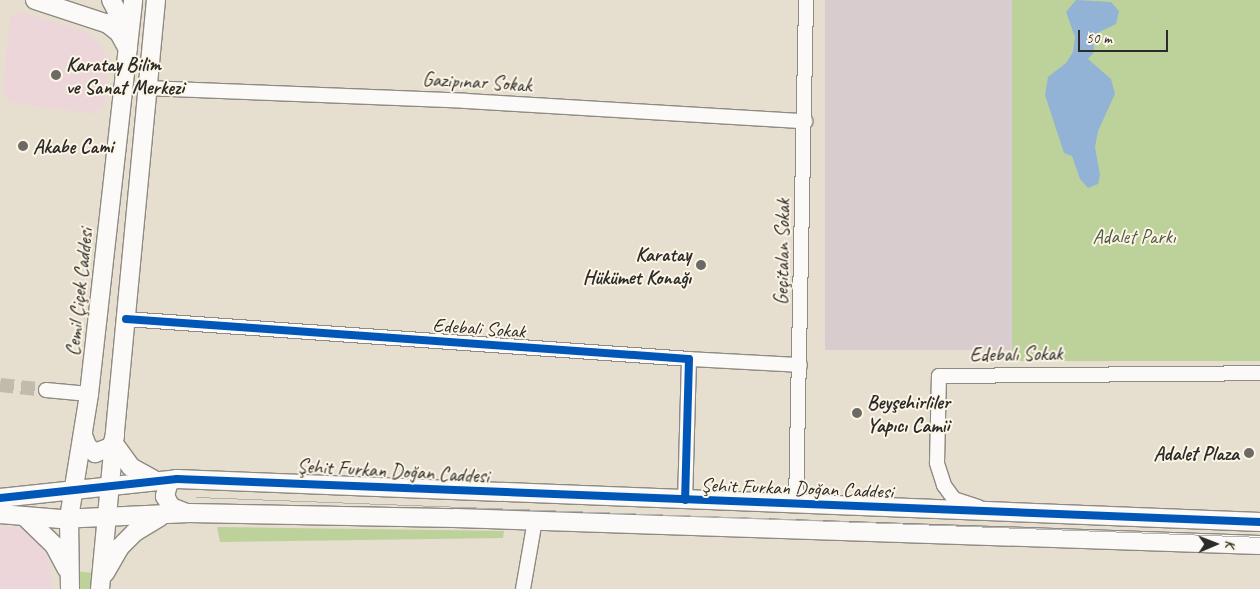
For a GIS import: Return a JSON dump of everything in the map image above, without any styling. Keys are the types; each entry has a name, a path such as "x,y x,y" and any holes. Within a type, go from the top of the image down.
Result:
{"street":[{"path":"35,0 108,24 119,33 128,49"},
{"path":"108,24 115,20 118,13 111,0"},
{"name":"Cemil Çiçek Caddesi","path":"69,581 69,518 89,394 133,0"},
{"path":"101,585 107,517 117,483 115,440 156,0"},
{"name":"Geçitalan Sokak","path":"796,504 806,0"},
{"name":"Gazipınar Sokak","path":"147,88 466,101 805,121"},
{"name":"Edebali Sokak","path":"126,319 689,360 800,365"},
{"path":"685,500 689,360"},
{"name":"Edebalı Sokak","path":"991,511 954,499 944,485 938,463 939,376 1260,373"},
{"path":"46,390 89,394"},
{"path":"83,435 87,446 95,453 111,447 115,440"},
{"path":"115,440 131,467 156,480"},
{"path":"50,494 59,490 76,473"},
{"path":"177,478 169,481 165,496 171,507 189,513"},
{"name":"Şehit Furkan Doğan Caddesi","path":"0,498 50,494 117,483 177,478 1260,522"},
{"name":"Şehit Furkan Doğan Caddesi","path":"0,514 69,518 189,513 535,520 1260,546"},
{"path":"101,585 125,542 144,525 166,514"},
{"path":"24,516 54,545 69,581"},
{"path":"523,589 535,520"}],"shaded area":[{"path":"825,0 1012,0 1012,350 825,350"},
{"name":"Karatay Bilim ve Sanat Merkezi","path":"19,11 91,33 109,59 104,107 94,114 9,102 3,92 10,18"},
{"path":"0,525 19,528 39,544 49,560 53,589 0,589"}],"green space":[{"name":"Adalet Parkı","path":"1012,0 1260,0 1260,361 1012,361"},
{"path":"217,527 504,531 503,538 220,542"},
{"path":"75,571 94,573 91,589 77,589"}],"water":[{"path":"1076,0 1111,2 1119,11 1116,24 1093,35 1094,52 1088,59 1111,79 1115,94 1098,131 1095,147 1100,175 1098,184 1088,188 1080,179 1072,156 1064,153 1045,95 1048,77 1066,63 1073,52 1075,37 1066,12"}],"tunnel":[{"path":"0,385 46,390"}],"tram line":[{"path":"196,497 1260,537"}],"cycle path":[{"path":"126,319 689,359 685,500"},
{"path":"0,498 177,479 1260,522"}],"place":[{"name":"Karatay Bilim ve Sanat Merkezi","path":"56,75"},
{"name":"Akabe Cami","path":"23,146"},
{"name":"Karatay Hükümet Konağı","path":"701,265"},
{"name":"Beyşehirliler Yapıcı Camii","path":"857,413"},
{"name":"Adalet Plaza","path":"1249,453"}]}
